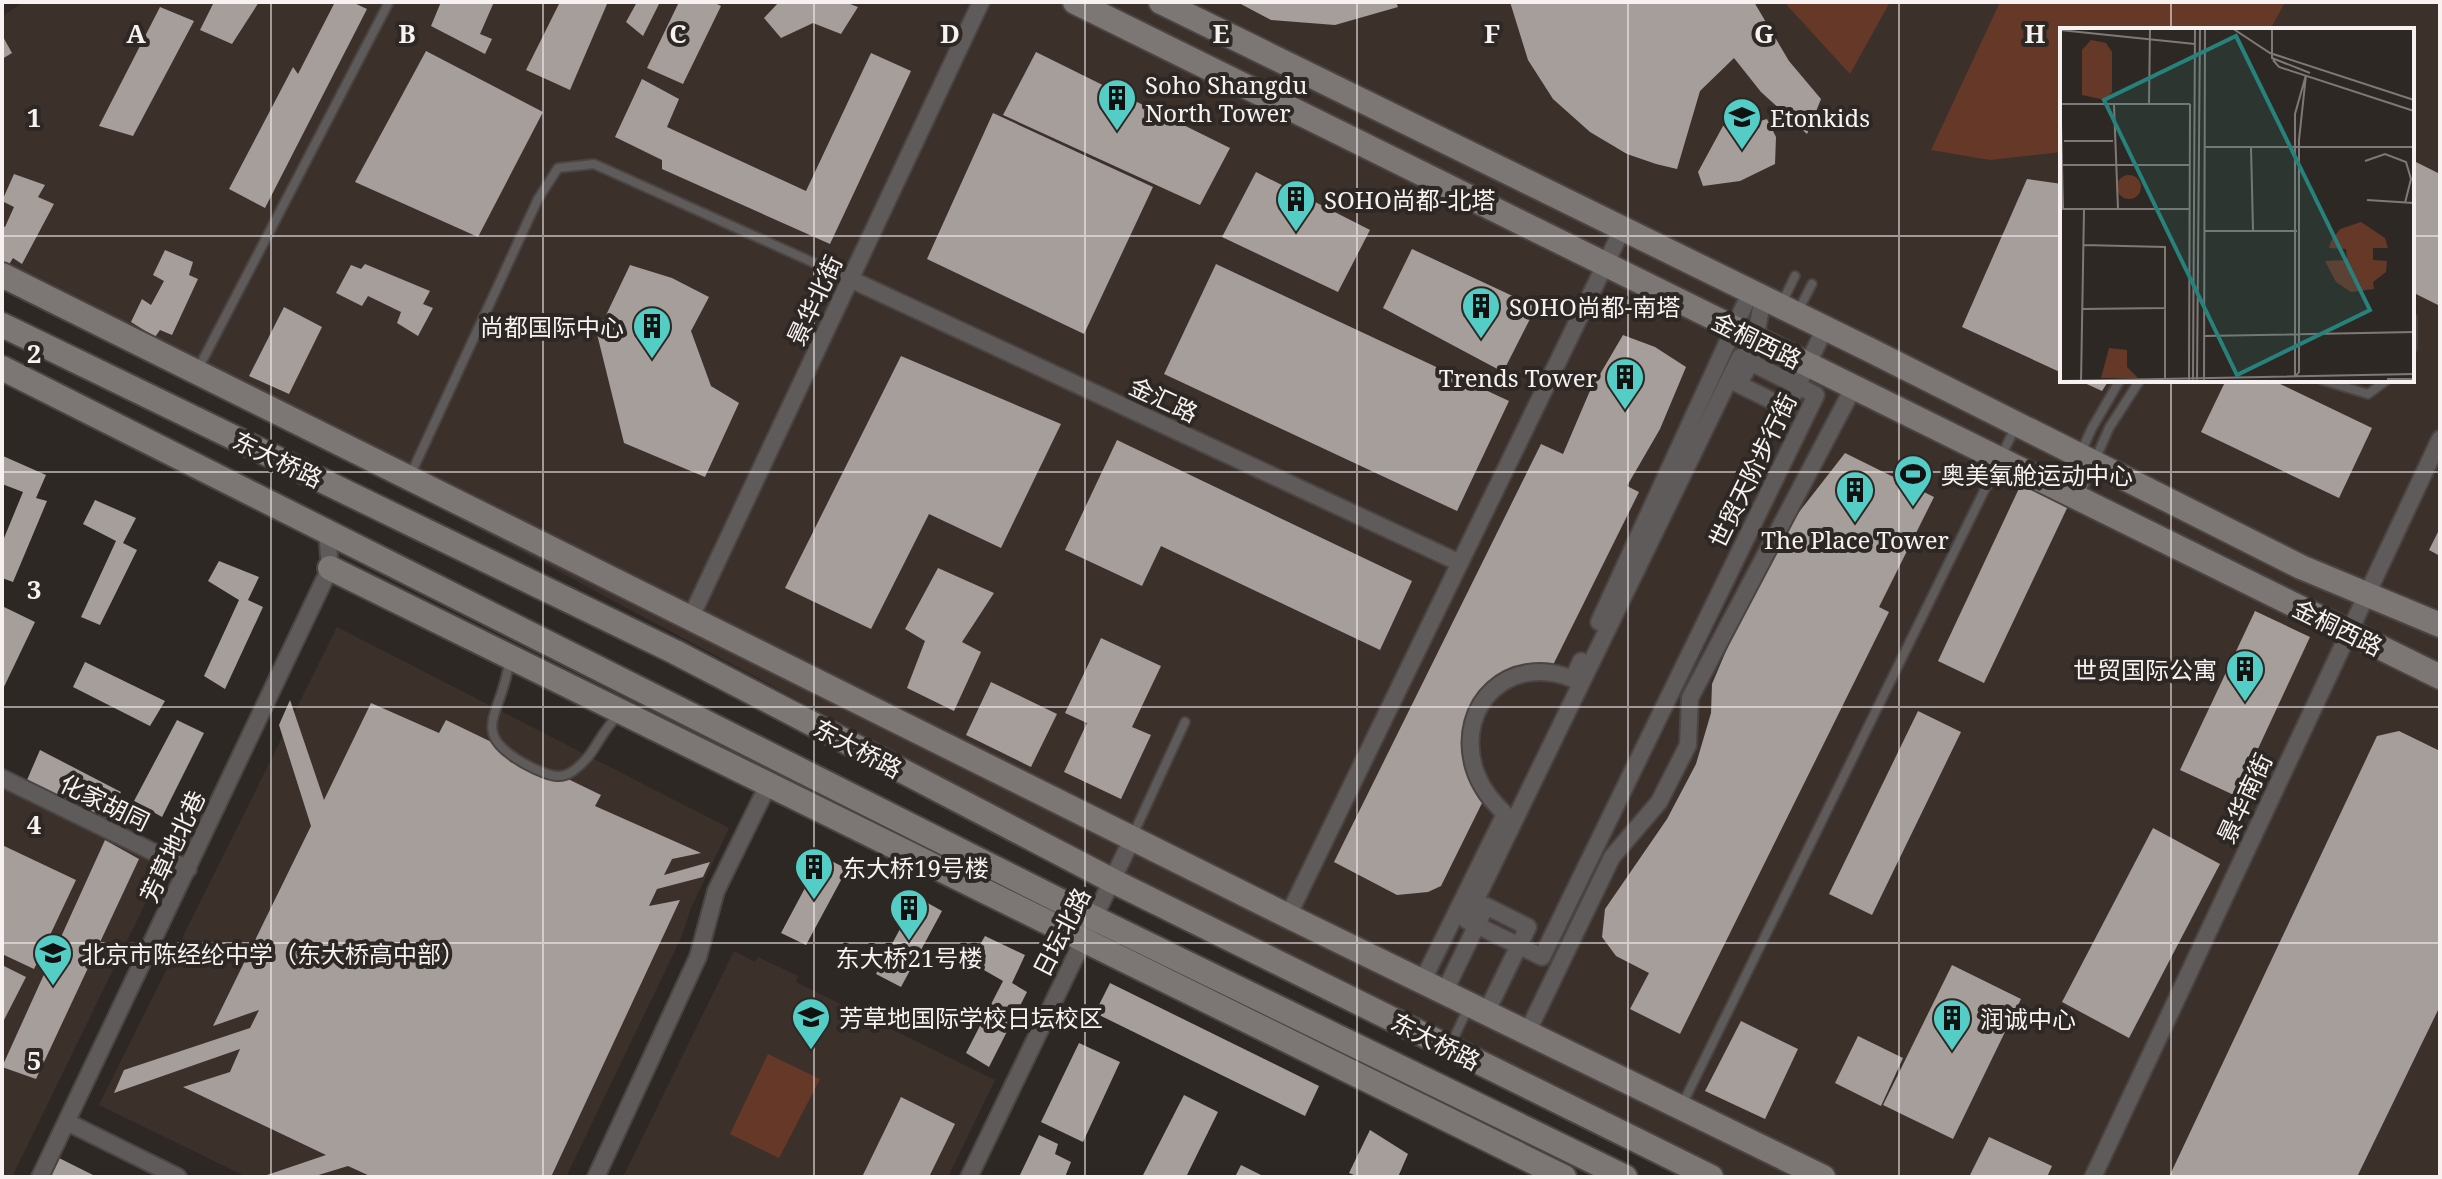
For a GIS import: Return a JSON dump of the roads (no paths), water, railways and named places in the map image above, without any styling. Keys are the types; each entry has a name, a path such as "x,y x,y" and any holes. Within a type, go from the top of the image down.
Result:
{"main road":[{"name":"金桐西路","path":"1075,2 1745,333 1803,375 2000,459 2440,677"},
{"name":"金桐西路","path":"1161,2 1773,302 2301,567 2440,625"},
{"path":"2,275 1132,839 1823,1177"},
{"name":"东大桥路","path":"2,325 675,652 1113,881 1711,1177"},
{"name":"东大桥路","path":"2,368 1096,919 1625,1177"},
{"path":"330,568 1564,1177"},
{"path":"813,680 842,740"}],"street":[{"name":"景华北街","path":"690,619 981,2"},
{"path":"1288,916 1623,228"},
{"name":"金汇路","path":"850,279 1458,562"},
{"path":"1433,987 1505,814 1486,795 1473,765 1473,723 1494,686 1524,671 1551,669 1573,679 1745,333 1773,302"},
{"path":"1745,333 1773,302"},
{"path":"1745,333 1751,363 1738,384 1787,408 1825,328"},
{"name":"世贸天阶步行街","path":"1740,357 1751,363 1803,375 1816,395 1542,957 1466,920 1740,357"},
{"path":"1527,1033 1612,857 1659,802 1688,745 1690,698 1849,396"},
{"name":"景华南街","path":"2093,1177 2440,439"},
{"path":"327,532 330,568"},
{"name":"芳草地北巷","path":"40,1177 330,568"},
{"name":"化家胡同","path":"2,778 188,869"},
{"path":"596,1177 698,957 716,891 768,785"},
{"name":"日坛北路","path":"969,1177 1132,839"},
{"path":"1433,987 1477,925"},
{"path":"1477,1009 1519,945"},
{"path":"67,1122 178,1177"}],"lane":[{"path":"197,372 389,2"},
{"path":"410,477 538,199 558,168 594,164 850,279"},
{"path":"1773,302 1795,276"},
{"path":"1773,302 1812,284"},
{"path":"2071,494 2088,461 2092,428 2119,382"},
{"path":"2071,494 2088,461 2139,382"},
{"path":"2329,382 2368,394 2384,382"},
{"path":"1680,1108 2018,424"},
{"path":"510,657 507,680 492,723 504,753 551,776 565,776 594,753 609,724 622,713"},
{"path":"1132,839 1185,722"},
{"path":"1450,1048 1477,1009"}],"place":[{"name":"Soho Shangdu North Tower","path":"1117,132"},
{"name":"Etonkids","path":"1742,151"},
{"name":"SOHO尚都-北塔","path":"1296,233"},
{"name":"SOHO尚都-南塔","path":"1481,340"},
{"name":"尚都国际中心","path":"652,360"},
{"name":"Trends Tower","path":"1625,411"},
{"name":"奥美氧舱运动中心","path":"1913,508"},
{"name":"The Place Tower","path":"1855,524"},
{"name":"世贸国际公寓","path":"2245,703"},
{"name":"东大桥19号楼","path":"814,901"},
{"name":"东大桥21号楼","path":"909,942"},
{"name":"北京市陈经纶中学（东大桥高中部）","path":"53,987"},
{"name":"芳草地国际学校日坛校区","path":"811,1051"},
{"name":"润诚中心","path":"1952,1052"}]}
